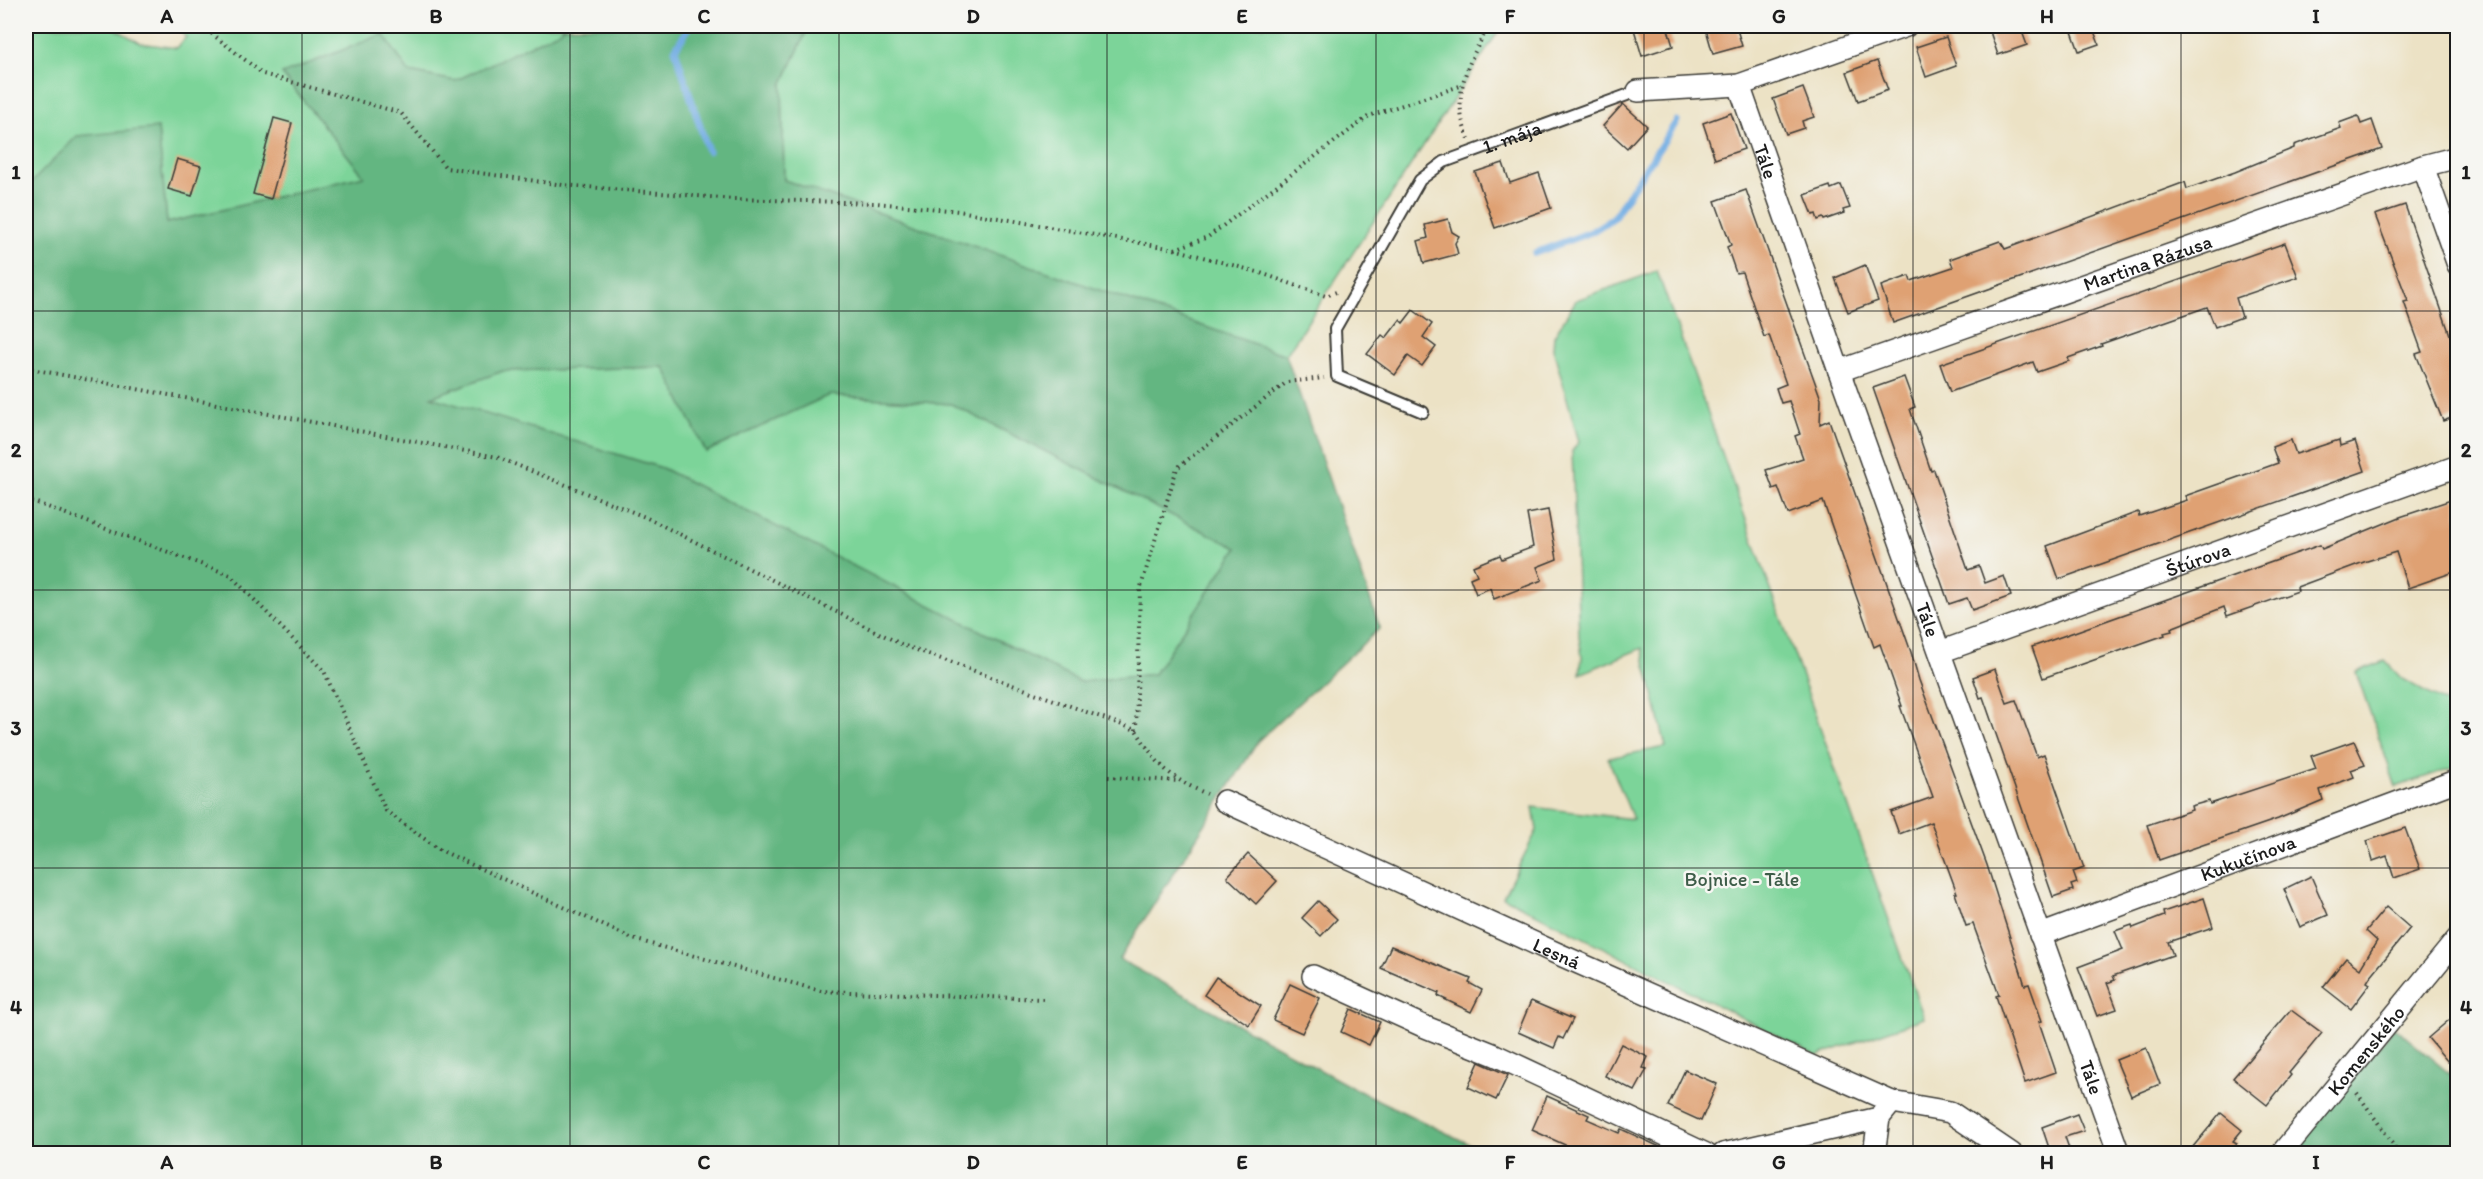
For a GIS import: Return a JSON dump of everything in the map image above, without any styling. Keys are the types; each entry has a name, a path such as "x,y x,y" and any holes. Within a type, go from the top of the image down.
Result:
{"street":[{"name":"1. mája","path":"1638,90 1739,85 1906,26"},
{"name":"Tále","path":"1739,85 2119,1154"},
{"name":"Martina Rázusa","path":"1839,371 2423,166 2457,157"},
{"path":"2423,166 2457,265"},
{"name":"Štúrova","path":"1941,652 2457,466"},
{"name":"Kukučínova","path":"2040,935 2457,780"},
{"name":"Lesná","path":"1224,801 1546,948 1886,1110"},
{"name":"Komenského","path":"2281,1154 2344,1076 2455,947"},
{"path":"1313,976 1423,1026 1495,1055 1706,1154"},
{"path":"1874,1154 1886,1110"},
{"name":"Lesná","path":"1723,1154 1886,1110 1950,1112 2012,1154"}],"lane":[{"name":"1. mája","path":"1337,376 1335,329 1420,180 1444,162 1638,90"},
{"path":"1337,376 1423,412"}],"path":[{"path":"202,26 263,74 401,113 446,168 563,185 734,199 876,203 959,211 1174,249 1262,273 1326,296 1362,282"},
{"path":"1474,150 1462,124 1460,86 1489,26"},
{"path":"1174,249 1208,237 1369,116 1460,86"},
{"path":"26,368 496,457 645,517 903,645 1136,730"},
{"path":"1224,801 1178,781 1155,761 1136,730 1140,590 1178,468 1287,382 1337,376"},
{"path":"26,499 230,575 324,671 386,811 440,850 633,939 821,991 1045,999"},
{"path":"1108,777 1178,781"},
{"path":"2344,1076 2400,1154"}],"green space":[{"path":"26,26 111,26 140,43 177,48 186,37 174,26 564,26 560,31 455,81 409,72 282,74 364,176 167,223 158,128 26,188"},
{"path":"564,26 809,26 782,85 784,180 1286,355 1380,628 1259,740 1119,959 1353,1088 1488,1153 26,1154 26,188 77,136 158,128 167,223 364,176 282,74 383,34 409,72 455,81 560,31","holes":["664,367 706,452 829,395 951,404 1237,548 1154,674 1080,682 662,468 431,397 503,371"]},
{"path":"809,26 1502,26 1286,355 784,180 782,85"},
{"name":"Bojnice - Tále","path":"1657,271 1924,1018 1817,1056 1503,897 1537,830 1533,807 1633,819 1608,758 1666,747 1642,648 1580,674 1582,656 1579,637 1572,451 1579,442 1553,348 1554,336 1576,300"},
{"path":"664,367 706,452 829,395 951,404 1237,548 1154,674 1080,682 662,468 430,397 503,371"},
{"path":"2385,661 2402,679 2457,709 2457,766 2396,787 2356,672"},
{"path":"2394,1027 2457,1080 2457,1153 2292,1154"}],"building":[{"path":"1633,26 1667,26 1673,46 1642,56"},
{"path":"1705,26 1736,26 1742,46 1713,54"},
{"path":"1988,26 2020,26 2027,45 1998,55"},
{"path":"2070,26 2092,26 2099,44 2079,51"},
{"path":"1946,37 1956,66 1926,77 1916,47"},
{"path":"1877,61 1888,90 1858,101 1847,72"},
{"path":"1803,88 1814,117 1802,121 1804,128 1786,134 1773,99"},
{"path":"1623,104 1647,126 1627,148 1603,126"},
{"path":"1731,113 1744,149 1715,159 1703,123"},
{"path":"2358,116 2361,124 2372,120 2382,149 1893,323 1881,286 1909,276 1911,281 1953,267 1950,259 2000,241 2005,249 2185,182 2187,189 2235,172 2294,148 2294,145 2341,128 2339,123"},
{"path":"274,118 292,123 271,199 253,194"},
{"path":"177,159 201,166 192,196 168,189"},
{"path":"1503,163 1510,183 1539,173 1551,208 1495,228 1475,172"},
{"path":"1841,185 1850,208 1843,210 1844,213 1818,220 1816,214 1813,215 1805,195 1830,186 1831,189"},
{"path":"1746,190 1821,399 1820,424 1829,420 1919,680 1987,865 2025,985 2029,984 2042,1021 2039,1022 2056,1072 2025,1083 1996,996 1999,995 1973,924 1966,926 1955,893 1957,893 1931,822 1899,834 1891,812 1933,797 1880,644 1874,647 1823,501 1788,514 1778,487 1773,489 1766,470 1803,458 1795,436 1800,434 1789,401 1781,403 1776,388 1786,384 1769,335 1764,337 1742,272 1736,273 1727,247 1731,245 1715,201"},
{"path":"2405,205 2457,355 2457,416 2443,421 2416,354 2422,352 2404,302 2408,301 2375,215"},
{"path":"1448,219 1452,232 1459,236 1455,243 1458,254 1424,263 1418,241 1428,238 1425,225"},
{"path":"2285,243 2298,277 2236,298 2242,317 2215,327 2207,307 2101,344 2102,346 2068,358 2069,361 2037,372 2033,362 1950,392 1940,364"},
{"path":"1865,265 1878,301 1848,312 1835,278"},
{"path":"1413,310 1432,324 1423,337 1436,347 1422,366 1408,356 1395,375 1367,354 1382,335 1386,338 1400,320 1403,323"},
{"path":"1904,377 1915,407 1910,409 1931,471 1934,470 1968,570 1979,566 1985,583 2004,576 2011,596 1972,610 1967,598 1949,604 1873,388"},
{"path":"2291,440 2296,454 2339,440 2340,446 2355,441 2365,471 2059,579 2047,546 2138,512 2139,516 2187,500 2185,496 2278,463 2272,447"},
{"path":"2457,498 2457,571 2408,588 2396,552 2297,587 2298,591 2227,616 2224,607 2171,628 2172,631 2164,633 2165,635 2043,678 2032,647 2320,545 2322,549 2400,517"},
{"path":"1548,510 1557,559 1537,567 1542,580 1494,599 1490,588 1476,594 1470,578 1477,575 1473,566 1500,555 1502,559 1533,547 1527,514"},
{"path":"1995,669 2007,703 2016,700 2037,757 2044,754 2084,868 2073,872 2077,883 2071,885 2073,890 2053,897 1983,697 1980,698 1973,677"},
{"path":"2354,741 2365,765 2351,770 2354,777 2320,790 2323,800 2278,819 2159,860 2147,825 2192,810 2191,806 2209,801 2210,804 2316,769 2311,756"},
{"path":"2405,828 2420,869 2394,878 2387,856 2373,861 2367,841"},
{"path":"1248,854 1277,881 1256,904 1227,877"},
{"path":"2311,876 2328,915 2300,927 2284,889"},
{"path":"2204,898 2213,927 2168,942 2173,955 2113,976 2115,980 2107,983 2117,1009 2097,1016 2078,967 2123,950 2115,931 2132,925 2133,928 2164,916 2163,912"},
{"path":"1318,901 1337,919 1321,936 1302,918"},
{"path":"2386,907 2410,928 2370,977 2367,982 2370,984 2351,1009 2323,987 2346,958 2360,969 2377,941 2366,931"},
{"path":"1391,946 1471,979 1469,983 1482,990 1471,1012 1438,996 1439,993 1381,968"},
{"path":"1216,977 1261,1006 1249,1025 1204,995"},
{"path":"1290,984 1320,998 1302,1033 1273,1020"},
{"path":"1531,1001 1573,1019 1563,1039 1559,1037 1554,1048 1518,1032"},
{"path":"1351,1009 1380,1022 1369,1045 1341,1032"},
{"path":"2291,1010 2322,1033 2289,1073 2291,1075 2267,1105 2233,1078"},
{"path":"2449,1020 2457,1030 2457,1054 2448,1062 2428,1038"},
{"path":"1621,1044 1648,1057 1643,1068 1647,1069 1635,1091 1605,1076"},
{"path":"2146,1048 2160,1084 2131,1096 2116,1060"},
{"path":"1479,1062 1508,1075 1496,1100 1468,1087"},
{"path":"1685,1070 1717,1084 1701,1121 1668,1106"},
{"path":"1547,1096 1589,1115 1587,1119 1619,1133 1621,1129 1675,1154 1585,1154 1532,1130"},
{"path":"2221,1113 2242,1130 2233,1141 2237,1143 2229,1154 2187,1154"},
{"path":"2077,1114 2084,1131 2065,1137 2071,1154 2051,1154 2042,1127"}],"waterway":[{"path":"690,26 675,49 708,151"},
{"path":"1535,253 1591,232 1613,218 1677,121"}]}
